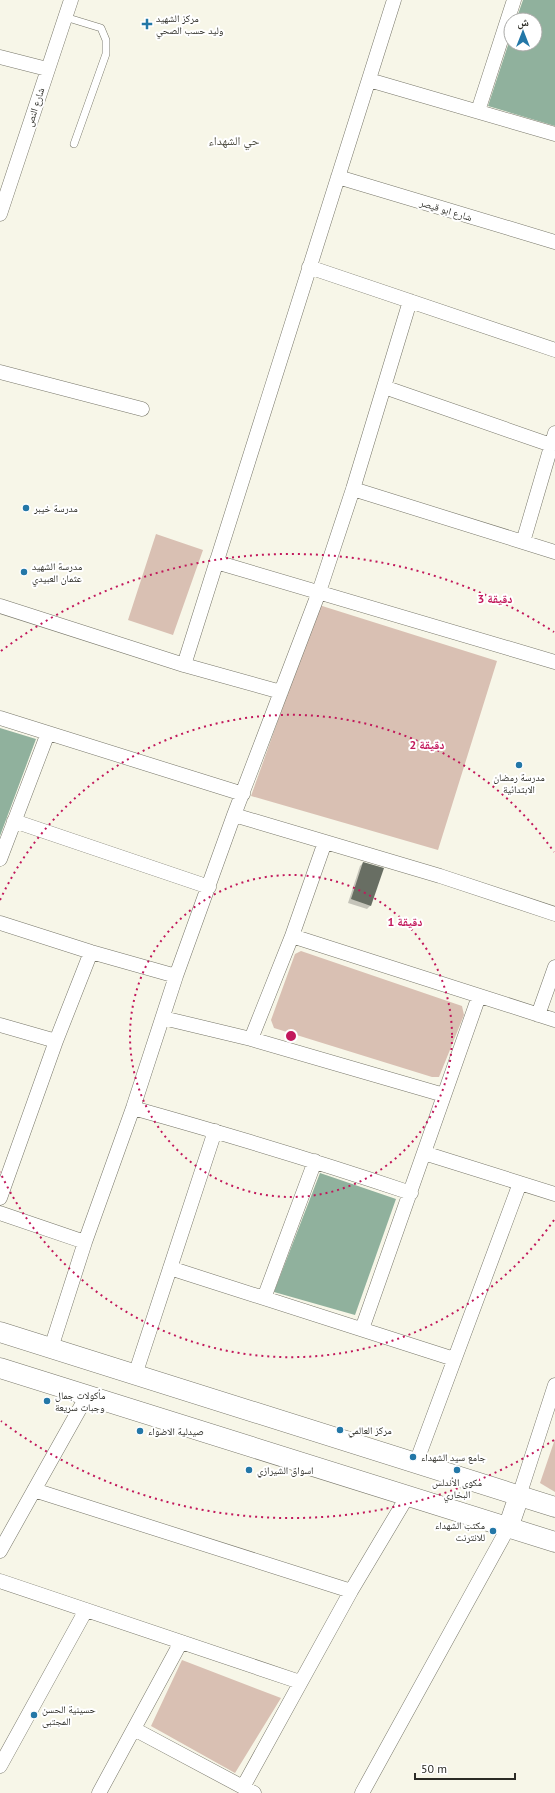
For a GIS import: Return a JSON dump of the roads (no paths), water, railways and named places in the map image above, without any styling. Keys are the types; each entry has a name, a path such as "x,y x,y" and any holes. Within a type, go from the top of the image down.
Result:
{"main road":[{"path":"0,1332 519,1496 555,1506"},
{"path":"0,1368 88,1394 407,1497 555,1542"},
{"path":"508,1528 519,1496"}],"street":[{"name":"شارع النص","path":"0,214 46,70 71,0"},
{"path":"184,664 394,0"},
{"path":"478,111 514,0"},
{"path":"0,57 46,70"},
{"path":"369,80 555,134"},
{"name":"شارع ابو قيصر","path":"338,177 555,242"},
{"path":"309,267 555,350"},
{"path":"51,1348 85,1242 133,1108 176,976 234,815 319,592 410,301"},
{"path":"0,372 142,409"},
{"path":"384,387 553,439 523,542"},
{"path":"352,489 555,552"},
{"path":"216,562 555,662"},
{"path":"0,606 184,664 281,692"},
{"path":"0,718 242,794"},
{"path":"0,859 48,733"},
{"path":"234,815 440,876 555,914"},
{"path":"14,821 209,887"},
{"path":"251,1039 292,936 325,842"},
{"path":"0,923 91,952 176,976"},
{"path":"292,936 555,1020"},
{"path":"0,1198 56,1041 91,952"},
{"path":"538,1015 555,967"},
{"path":"362,1329 479,996"},
{"path":"163,1018 251,1039 444,1095"},
{"path":"0,1025 56,1041"},
{"path":"133,1108 315,1161 411,1193"},
{"path":"135,1375 215,1131"},
{"path":"424,1153 555,1194"},
{"path":"264,1298 315,1161"},
{"path":"416,1463 520,1183"},
{"path":"0,1213 85,1242"},
{"path":"170,1268 454,1359"},
{"path":"519,1496 555,1385"},
{"path":"0,1551 88,1394"},
{"path":"34,1490 351,1592"},
{"path":"134,1729 248,1790 300,1682 407,1497"},
{"path":"362,1793 508,1528"},
{"path":"0,1581 300,1682"},
{"path":"0,1766 86,1610"},
{"path":"99,1793 181,1642"}],"lane":[{"path":"64,17 100,28 106,40 106,54 74,144"}],"place":[{"name":"مركز الشهيد وليد حسب الصحي","path":"147,24"},
{"name":"مدرسة خيبر","path":"26,508"},
{"name":"مدرسة الشهيد عثمان العبيدي","path":"24,572"},
{"name":"مدرسة رمضان الابتدائية","path":"519,765"},
{"name":"مأكولات جمال وجبات سريعة","path":"47,1401"},
{"name":"مركز العالمي","path":"340,1430"},
{"name":"صيدلية الاضواء","path":"140,1431"},
{"name":"جامع سيد الشهداء","path":"413,1457"},
{"name":"اسواق الشيرازي","path":"249,1470"},
{"name":"مكوى الأندلس البخاري","path":"457,1470"},
{"name":"مكتب الشهداء للانترنت","path":"493,1531"},
{"name":"حسينية الحسن المجتبى","path":"34,1715"}],"district":[{"name":"حي الشهداء","path":"234,140"}]}
